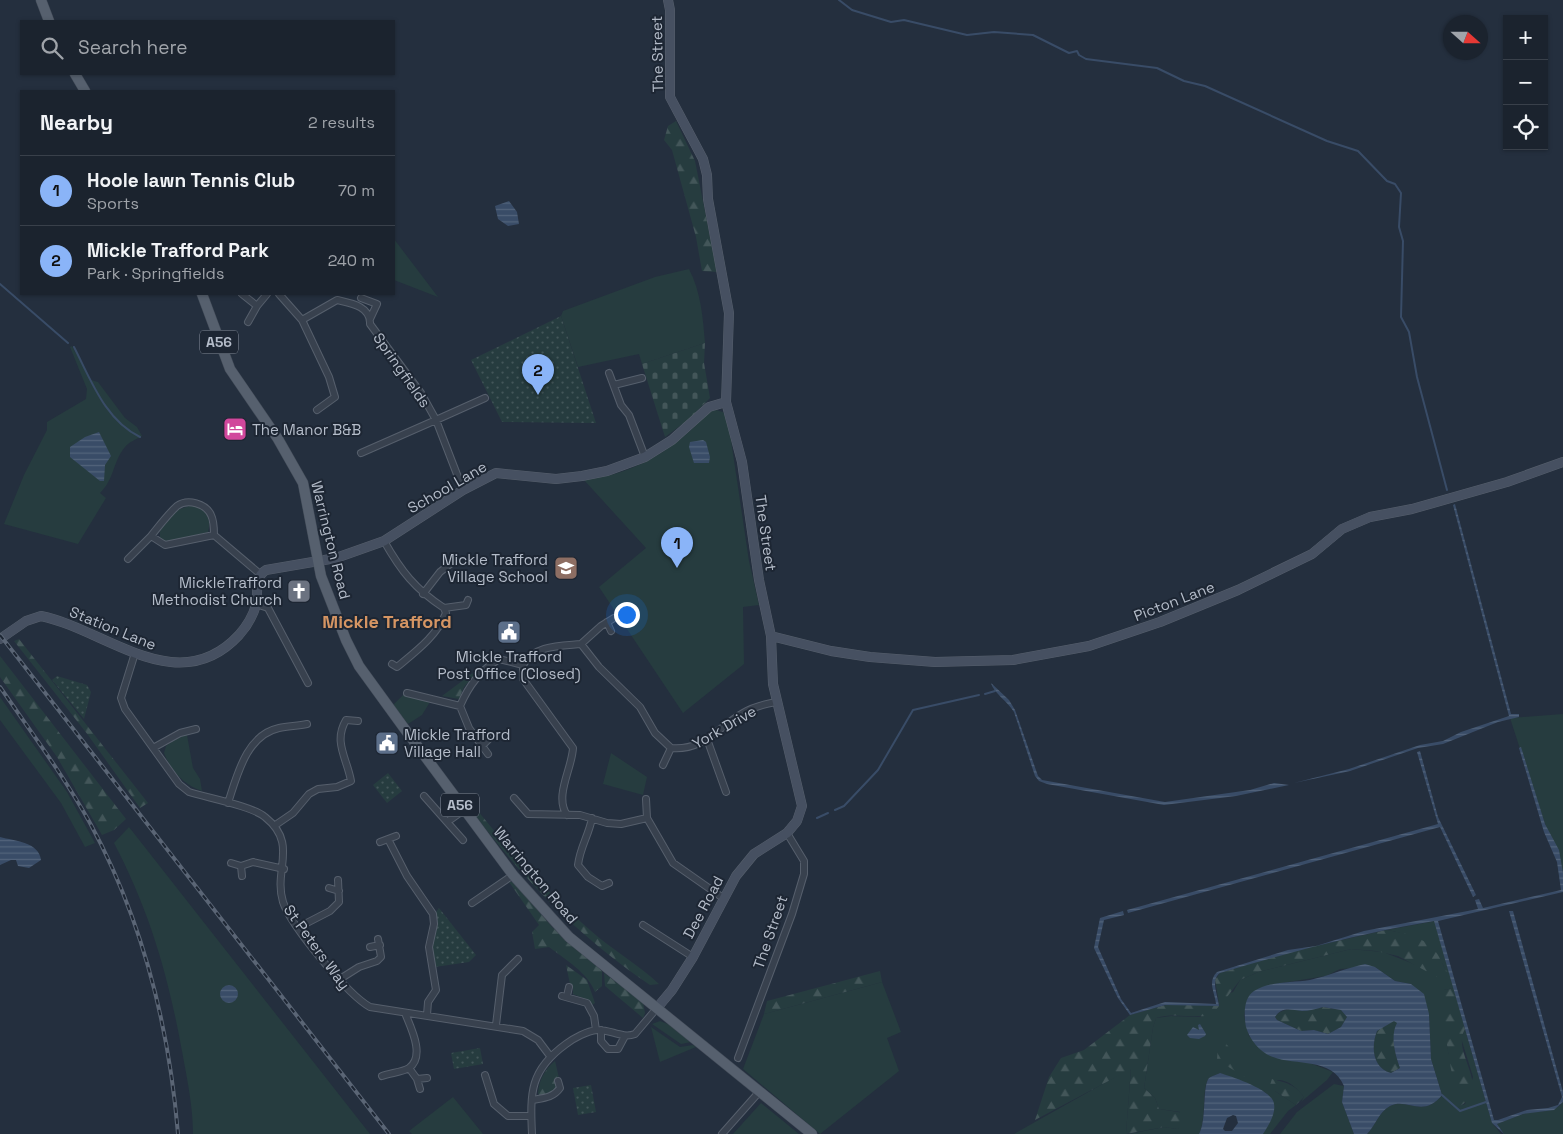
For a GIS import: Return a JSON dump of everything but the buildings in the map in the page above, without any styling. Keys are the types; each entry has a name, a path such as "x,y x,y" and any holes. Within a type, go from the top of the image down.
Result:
{"main road":[{"path":"41,0 49,20"},
{"path":"75,75 85,90"},
{"name":"Warrington Road","path":"202,295 230,369 278,438 303,483 318,562 336,619 359,666 513,875 569,937 812,1134"}],"street":[{"name":"The Street","path":"668,0 670,10 670,97 703,159 729,313 726,402 742,462 758,580 771,636 771,667 776,702 802,806 797,821 787,833 804,861 804,874 792,914 738,1058"},
{"path":"243,295 257,306"},
{"path":"248,322 266,295"},
{"path":"281,295 302,320 335,397 318,410"},
{"path":"302,320 336,300 334,295"},
{"name":"Springfields","path":"361,298 377,304 370,319"},
{"name":"Springfields","path":"336,300 355,304 364,309 370,319 370,324 421,393 436,420 463,490"},
{"path":"609,373 621,405 629,416 645,457"},
{"path":"614,385 642,378"},
{"name":"Springfields","path":"361,453 484,398"},
{"name":"School Lane","path":"318,562 352,554 384,541 463,490 496,473 556,479 607,471 645,457 672,440 709,407 726,402"},
{"name":"Picton Lane","path":"771,636 831,651 870,657 935,662 1013,660 1088,646 1160,622 1238,590 1312,554 1342,529 1370,517 1412,509 1507,482 1563,462"},
{"path":"128,559 184,502 195,503 207,509 212,517 214,535 260,574 266,570 318,562"},
{"path":"151,536 165,545 214,535"},
{"path":"384,541 400,570 424,594 444,608 446,613 444,620 424,645 397,667 392,664"},
{"path":"424,594 440,572 454,561"},
{"name":"Station Lane","path":"0,639 26,621 41,616 159,662 196,660 211,656 224,649 243,630 256,604 257,583 260,574"},
{"path":"256,604 268,608 308,684"},
{"path":"444,608 467,605"},
{"path":"566,815 562,806 562,796 573,748 523,679 523,665 534,652 559,646 581,644 614,618"},
{"path":"607,622 611,631"},
{"name":"York Drive","path":"581,644 599,667 640,707 655,733 671,748 685,749 707,739 745,712 776,702"},
{"path":"135,653 121,702 179,784 189,792 264,816 274,826 293,813 309,794 318,788 337,787 351,781 340,746 340,730 346,720 358,721"},
{"path":"460,706 474,679 499,659 523,665"},
{"path":"407,692 460,706"},
{"path":"460,706 470,728 488,754"},
{"path":"228,803 242,758 257,742 278,728 307,724"},
{"path":"153,748 180,733 196,729"},
{"path":"483,745 489,739"},
{"path":"707,739 726,792"},
{"name":"York Drive","path":"663,764 671,748"},
{"path":"424,796 463,840"},
{"path":"514,798 528,814 566,815 621,824 647,818"},
{"path":"646,798 647,818 664,851 673,863 724,898"},
{"path":"447,822 464,810"},
{"path":"592,818 590,830 579,851 578,865 588,877 602,886 609,884"},
{"name":"St Peters Way","path":"274,826 282,839 285,853 281,885 283,903 299,927 351,993 370,1007 496,1025 523,1031 538,1040 550,1056"},
{"name":"Dee Road","path":"657,1008 672,990 693,957 736,876 754,854 768,843 787,833"},
{"path":"380,842 396,836"},
{"path":"388,839 407,876 433,914 434,924 429,947 436,990 428,1002 427,1015"},
{"path":"232,863 241,866 253,862 284,869"},
{"path":"241,866 242,876"},
{"path":"472,903 513,875"},
{"path":"299,927 330,911 339,902 338,880"},
{"path":"330,888 339,892"},
{"path":"643,924 693,957"},
{"path":"340,979 360,967 377,961 381,957 379,942 370,947"},
{"path":"496,1025 502,975 518,959"},
{"path":"568,987 565,996 587,1003 594,1016 601,1041 608,1050 618,1049 625,1036"},
{"path":"532,1134 533,1086 538,1072 550,1056 573,1038 599,1030 625,1036 635,1034 657,1008"},
{"path":"382,1076 409,1068 414,1060 416,1050 414,1035 405,1013"},
{"path":"409,1068 417,1079 420,1089"},
{"path":"485,1075 494,1104 508,1116 531,1116"},
{"path":"417,1079 427,1078"},
{"path":"532,1100 548,1098 561,1087"},
{"path":"722,1134 760,1091"}],"green space":[{"path":"676,121 695,161 717,272 702,271 696,237 672,150 664,140 668,126"},
{"path":"395,240 438,297 395,280"},
{"path":"689,269 699,296 705,343 642,364 639,354 578,367 561,316 563,311 655,277"},
{"path":"561,316 596,423 502,422 471,360"},
{"path":"705,343 704,363 710,398 688,420 665,437 642,364"},
{"path":"72,346 91,380 98,382 125,418 137,427 142,436 125,447 121,452 105,488 100,493 106,498 78,544 4,524 24,475 47,430 47,422 86,399 87,389 70,347"},
{"path":"710,411 723,412 728,420 749,561 759,605 743,607 744,664 683,713 599,587 646,548 584,480 621,472 653,458 683,437"},
{"path":"192,505 197,506 207,515 209,523 208,532 165,543 160,539 160,529 177,510"},
{"path":"19,639 148,803 140,808 88,735 14,641"},
{"path":"0,656 126,819 114,830 102,835 57,757 0,677"},
{"path":"481,667 464,687 459,699 442,696"},
{"path":"57,676 87,685 91,692 84,719 52,680"},
{"path":"403,695 430,702 422,715 408,724 393,705"},
{"path":"0,697 67,792 95,843 85,847 61,803 0,720"},
{"path":"1563,714 1563,873 1510,718"},
{"path":"187,735 193,768 200,779 202,791 196,789 179,776 170,765 164,753 166,746 180,736"},
{"path":"611,753 647,777 643,795 603,784"},
{"path":"388,773 402,791 387,803 373,785"},
{"path":"477,810 545,888 598,937 659,984 650,985 624,966 577,928 555,907 534,886 494,839 474,814"},
{"path":"129,827 370,1134 193,1134 188,1082 177,1023 164,970 148,919 114,843"},
{"path":"509,882 513,882 553,928 602,971 602,986 595,992 581,972 549,947 535,949 532,932 539,925"},
{"path":"439,908 476,955 469,962 435,967 432,939 437,925 436,912"},
{"path":"1435,921 1454,988 1444,990 1448,1051 1457,1087 1457,1107 1465,1104 1473,1077 1461,1038 1465,1029 1492,1123 1501,1134 1367,1134 1383,1112 1390,1106 1403,1104 1428,1106 1442,1095 1431,1059 1429,1014 1411,984 1395,981 1375,967 1340,969 1326,976 1282,983 1253,992 1247,1001 1244,1016 1249,1036 1273,1057 1310,1063 1333,1072 1327,1080 1301,1102 1304,1097 1295,1088 1286,1081 1277,1080 1275,1091 1296,1105 1288,1111 1270,1134 1263,1134 1274,1110 1266,1093 1220,1073 1209,1078 1207,1083 1204,1096 1203,1121 1199,1134 1129,1134 1164,1127 1178,1129 1180,1112 1159,1109 1155,1098 1144,1088 1156,1018 1171,1016 1200,1017 1219,1006 1218,997 1233,992 1240,980 1258,972 1351,949 1383,952 1419,966 1445,970 1441,961 1429,947 1404,934 1386,930"},
{"path":"1386,930 1408,934 1428,944 1451,975 1439,978 1398,956 1376,951 1351,949 1258,972 1240,980 1227,997 1218,997 1215,980 1220,973 1285,953"},
{"path":"566,965 587,980 595,1003 592,1005 585,999 573,994 573,985 570,984"},
{"path":"880,971 882,982 764,1014 767,1001"},
{"path":"604,973 643,1002 645,1013 643,1018 605,986"},
{"path":"882,982 901,1032 887,1038 899,1071 820,1134 743,1069 764,1014"},
{"path":"1454,988 1465,1029 1462,1039 1463,1049 1472,1081 1472,1091 1468,1100 1457,1108 1456,1092 1446,1039 1444,1010 1444,990"},
{"path":"1165,1005 1219,1006 1212,1015 1163,1016 1156,1018 1144,1088 1155,1098 1159,1109 1184,1113 1178,1129 1164,1127 1126,1134 1131,1069 1035,1120 1049,1077 1061,1058 1084,1050 1130,1015"},
{"path":"1323,1007 1341,1010 1347,1017 1341,1027 1328,1034 1314,1030 1301,1031 1277,1020 1275,1017 1284,1010"},
{"path":"1394,1020 1398,1023 1394,1039 1400,1068 1391,1073 1380,1066 1377,1061 1374,1043 1377,1031"},
{"path":"660,1021 670,1025 691,1042 681,1044 652,1024"},
{"path":"651,1027 680,1047 693,1045 696,1047 660,1062"},
{"path":"1223,1039 1239,1062 1253,1076 1250,1080 1217,1060 1218,1044"},
{"path":"480,1048 483,1064 454,1069 451,1053"},
{"path":"555,1061 559,1078 555,1083 556,1087 554,1091 540,1097 538,1093 541,1079 545,1071"},
{"path":"1131,1068 1126,1134 1014,1134"},
{"path":"1272,1079 1290,1085 1297,1089 1304,1097 1296,1105 1275,1091 1270,1085"},
{"path":"1334,1084 1344,1086 1342,1102 1354,1134 1280,1134 1297,1112"},
{"path":"591,1085 596,1112 578,1115 573,1088"},
{"path":"453,1097 483,1134 412,1134 409,1131"},
{"path":"1563,1102 1563,1134 1504,1134 1497,1124 1523,1114 1555,1109"},
{"path":"761,1103 799,1134 733,1134"}],"water":[{"path":"509,201 517,212 519,224 508,226 498,219 495,206"},
{"path":"99,432 111,456 105,465 104,481 100,481 70,457 70,447 85,437"},
{"path":"703,440 706,442 710,457 709,463 694,463 689,447 690,442"},
{"path":"1455,504 1511,714 1519,714 1519,717 1498,722 1443,744 1418,748 1350,771 1294,783 1349,769 1420,745 1443,741 1461,732 1509,716 1453,505"},
{"path":"991,683 1009,700 1015,710 1038,776 1042,780 1165,802 1250,790 1274,783 1289,785 1236,796 1164,805 1047,784 1039,781 1035,776 1014,712"},
{"path":"1521,747 1545,824 1559,850 1563,873 1563,892 1438,921 1494,1120 1498,1120 1527,1110 1558,1105 1562,1097 1509,911 1513,911 1563,1092 1563,1102 1554,1110 1523,1114 1497,1124 1504,1134 1492,1123 1434,921 1326,944 1220,973 1215,980 1219,1006 1165,1005 1130,1015 1118,998 1094,948 1100,918 1123,911 1124,915 1104,920 1098,947 1121,999 1131,1013 1165,1002 1216,1004 1212,980 1217,972 1288,950 1316,946 1364,931 1478,909 1475,900 1479,899 1483,908 1561,890 1557,862 1544,832 1519,748"},
{"path":"1420,751 1438,817 1476,895 1473,897 1440,827 1128,913 1127,910 1438,824 1417,752"},
{"path":"0,837 31,846 36,849 41,860 29,868 18,866 16,860 0,865"},
{"path":"1365,964 1375,967 1395,981 1411,984 1424,994 1429,1014 1431,1059 1442,1095 1428,1106 1396,1104 1390,1106 1383,1112 1367,1134 1354,1134 1342,1102 1344,1086 1331,1070 1313,1064 1282,1060 1263,1052 1250,1036 1245,1018 1245,1007 1250,994 1260,988 1267,985 1310,980","holes":["1323,1007 1341,1010 1347,1017 1341,1027 1328,1034 1314,1030 1301,1031 1277,1020 1275,1017 1284,1010 1305,1011","1394,1021 1397,1023 1394,1045 1400,1068 1391,1073 1380,1066 1377,1061 1374,1043 1377,1031"]},
{"path":"229,985 235,988 238,994 235,1000 229,1003 223,1000 220,994 223,988"},
{"path":"1200,1024 1206,1034 1205,1036 1199,1039 1190,1038 1187,1035 1193,1027 1199,1030 1198,1025"},
{"path":"1220,1073 1260,1089 1272,1099 1274,1112 1263,1134 1199,1134 1203,1120 1207,1082 1209,1078","holes":["1233,1115 1236,1116 1238,1123 1232,1131 1225,1131 1223,1129 1227,1118"]}],"waterway":[{"path":"839,0 852,10 891,22 904,20 967,35 994,32 1033,35 1069,53 1077,51 1079,55 1086,59 1157,68 1184,81 1205,86 1327,141 1358,151 1387,181 1395,184 1401,193 1399,227 1403,241 1401,317 1409,332 1417,377 1447,490"},
{"path":"0,284 68,343"},
{"path":"74,347 108,410 128,430 140,437"},
{"path":"985,694 995,691"},
{"path":"835,810 844,806 878,770 913,710 979,695"},
{"path":"817,818 828,813"},
{"path":"1442,1095 1460,1111 1486,1102"}],"railway":[{"path":"0,635 389,1134"},
{"path":"0,687 47,754 80,806 108,859 124,897 138,935 160,1013 168,1053 178,1134"}],"place":[{"name":"Mickle Trafford Park","path":"538,395"},
{"name":"The Manor B&B","path":"235,429"},
{"name":"Mickle Trafford Village School","path":"566,568"},
{"name":"Hoole lawn Tennis Club","path":"677,568"},
{"name":"MickleTrafford Methodist Church","path":"299,591"},
{"name":"Mickle Trafford Post Office (Closed)","path":"509,632"},
{"name":"Mickle Trafford Village Hall","path":"387,743"}],"district":[{"name":"Mickle Trafford","path":"387,621"}]}
